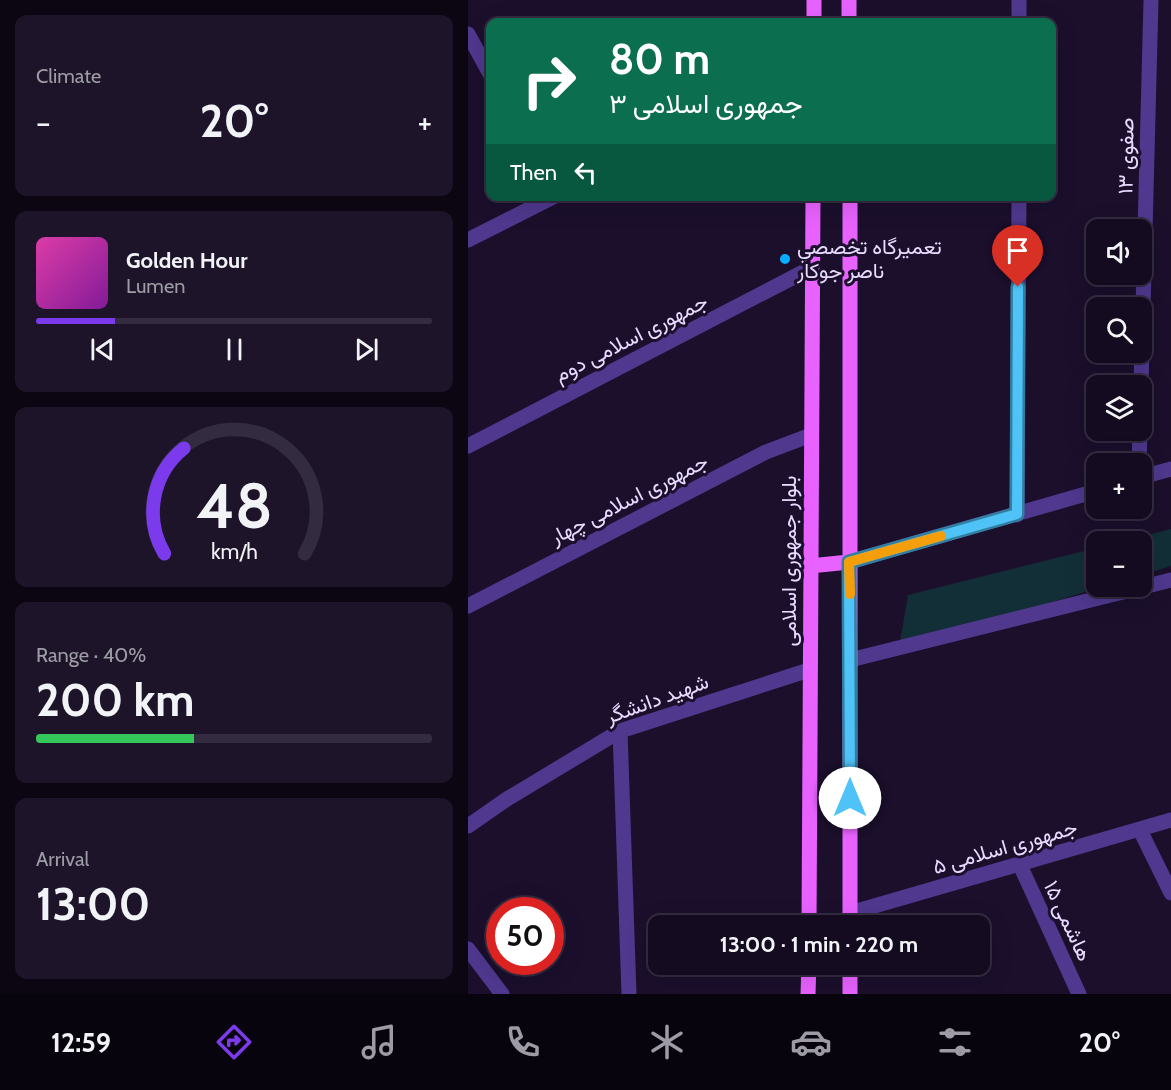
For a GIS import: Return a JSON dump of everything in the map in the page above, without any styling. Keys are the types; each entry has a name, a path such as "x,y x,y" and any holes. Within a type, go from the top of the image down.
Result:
{"main road":[{"path":"814,0 814,18"},
{"path":"849,0 849,18"},
{"name":"بلوار جمهوری اسلامی","path":"809,915 813,201"},
{"path":"850,201 850,915"},
{"path":"810,566 849,562"},
{"path":"808,975 808,994"},
{"path":"849,994 850,975"}],"street":[{"path":"1019,0 1019,18"},
{"name":"صفوی ۱۳","path":"1141,375 1151,0"},
{"path":"468,34 486,67"},
{"path":"468,240 545,201"},
{"path":"1017,514 1018,201"},
{"name":"جمهوری اسلامی دوم","path":"468,446 813,267"},
{"name":"جمهوری اسلامی چهار","path":"468,606 766,452 812,435"},
{"path":"1152,474 1171,469"},
{"path":"849,562 1086,493"},
{"path":"850,660 1171,580"},
{"name":"شهید دانشگر","path":"468,826 620,731 809,670"},
{"path":"620,731 629,994"},
{"name":"جمهوری اسلامی ۵","path":"863,915 1171,820"},
{"path":"1140,830 1171,893"},
{"name":"هاشمی ۱۵","path":"1020,865 1079,994"},
{"path":"468,949 502,994"}],"shaded area":[{"path":"1171,529 1171,566 1152,572 1152,534"},
{"path":"1086,550 1086,592 899,648 908,595"}],"slow traffic":[{"path":"850,594 849,562 941,536"}],"place":[{"name":"تعميرگاه تخصصي ناصر جوكار","path":"785,259"}],"route":[{"path":"850,798 849,562 1017,514 1018,287"}]}
